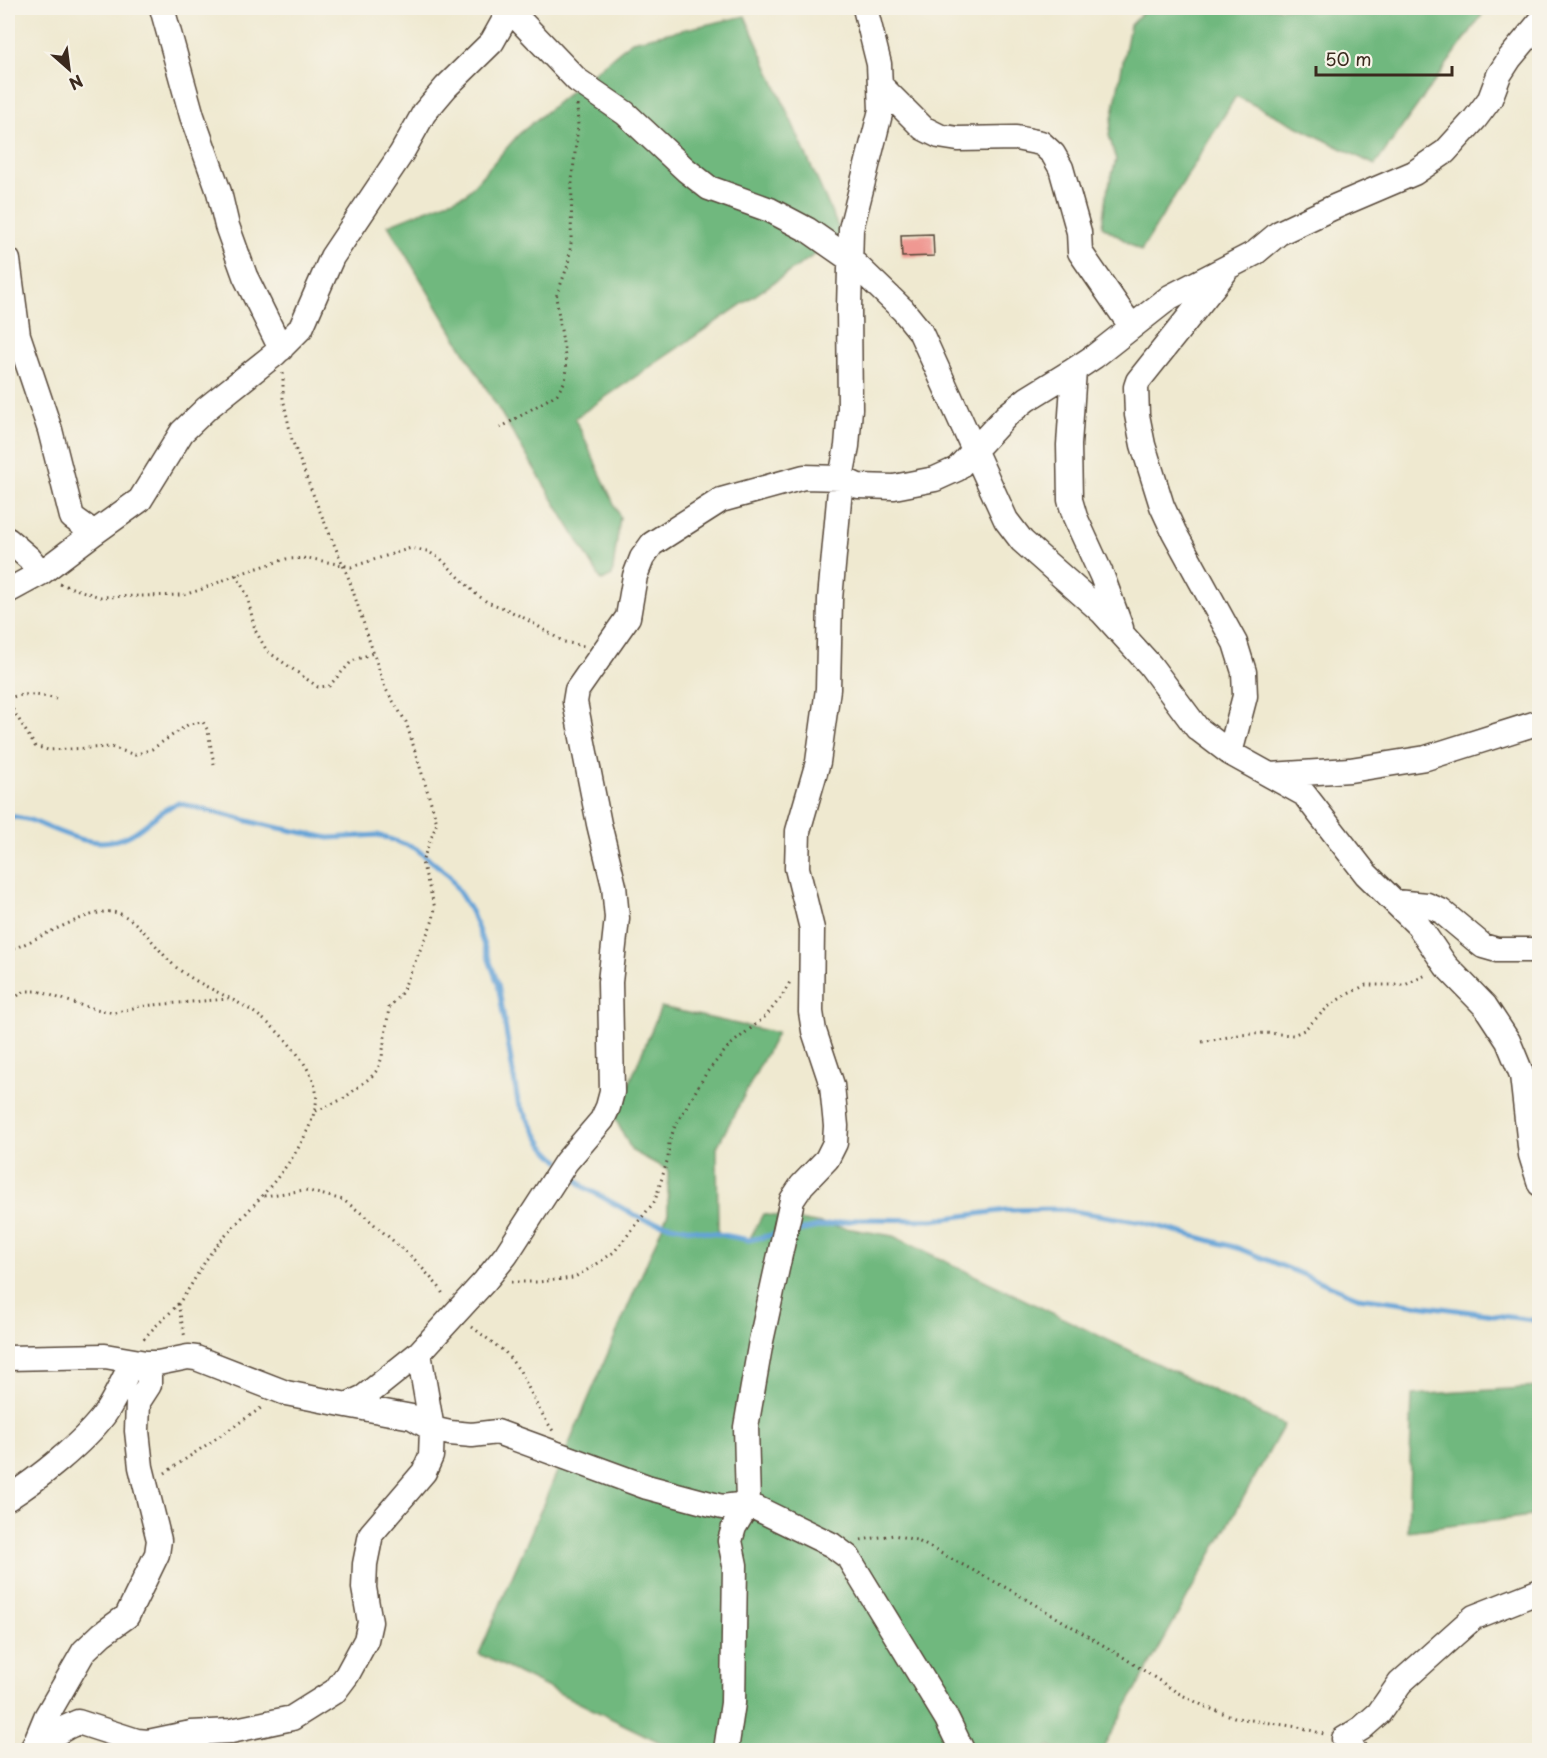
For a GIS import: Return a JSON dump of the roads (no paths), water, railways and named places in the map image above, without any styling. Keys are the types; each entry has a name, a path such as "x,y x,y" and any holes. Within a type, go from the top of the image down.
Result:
{"street":[{"path":"162,8 192,116 219,192 227,226 245,276 284,356"},
{"path":"8,591 41,573 140,500 182,432 207,408 284,356 301,328 332,257 400,154 424,113 446,87 492,42 510,8 577,80 625,113 686,170 709,188 770,210 808,230 851,260 903,310 920,331 1006,520 1022,541 1102,612 1150,665 1197,728 1230,753 1304,794 1366,874 1418,924 1446,966 1485,1006 1508,1041 1522,1075 1531,1155 1539,1184"},
{"path":"726,1750 734,1691 735,1565 730,1540 734,1527 748,1504 746,1427 761,1341 792,1200 802,1185 827,1159 835,1143 836,1126 832,1085 814,1031 811,1012 812,929 796,868 798,831 818,762 828,689 830,598 850,409 852,229 881,110 879,64 865,8"},
{"path":"347,1405 364,1397 419,1353 485,1281 506,1254 566,1162 602,1120 608,1107 612,1092 610,982 617,918 615,897 575,702 577,690 628,617 635,576 642,558 652,544 721,500 804,477 841,478 858,486 894,487 935,479 957,469 1020,404 1074,370 1170,297 1255,253 1279,233 1414,173 1445,152 1485,106 1499,75 1539,22"},
{"path":"880,85 923,128 939,136 958,139 1016,138 1041,143 1053,154 1061,168 1079,232 1080,252 1131,326"},
{"path":"8,260 18,335 50,430 72,516 94,533"},
{"path":"1230,266 1138,381 1136,387 1137,415 1143,445 1162,506 1235,644 1244,672 1245,696 1230,753"},
{"path":"1074,370 1069,446 1070,500 1075,518 1102,576 1123,635"},
{"path":"8,540 29,558 41,573"},
{"path":"1270,775 1350,770 1426,758 1539,722"},
{"path":"1395,902 1426,905 1441,911 1483,946 1497,950 1539,952"},
{"path":"33,1748 78,1722 137,1741 194,1742 231,1731 292,1718 335,1691 347,1675 366,1640 370,1622 364,1588 365,1564 371,1534 424,1472 431,1456 432,1429 419,1353"},
{"path":"8,1358 105,1356 158,1363 188,1357 196,1358 286,1393 412,1417 432,1429 450,1433 472,1435 497,1432 647,1486 722,1507 748,1504 832,1545 848,1557 946,1719 962,1750"},
{"path":"33,1748 46,1717 84,1651 102,1634 127,1616 157,1554 159,1540 141,1467 136,1431 138,1402 149,1385 149,1372 140,1362"},
{"path":"8,1497 52,1466 85,1436 105,1414 140,1362"},
{"path":"1349,1745 1362,1728 1379,1713 1400,1683 1474,1617 1539,1591"}],"waterway":[{"path":"8,816 30,820 66,835 103,842 128,836 165,809 179,803 260,824 329,838 378,835 415,848 448,874 472,913 498,984 518,1102 544,1146 559,1161"},
{"path":"567,1170 584,1187 644,1220 749,1240 777,1234"},
{"path":"792,1232 860,1219 933,1220 1006,1210 1060,1209 1142,1222 1238,1248 1358,1297 1540,1321"}]}
